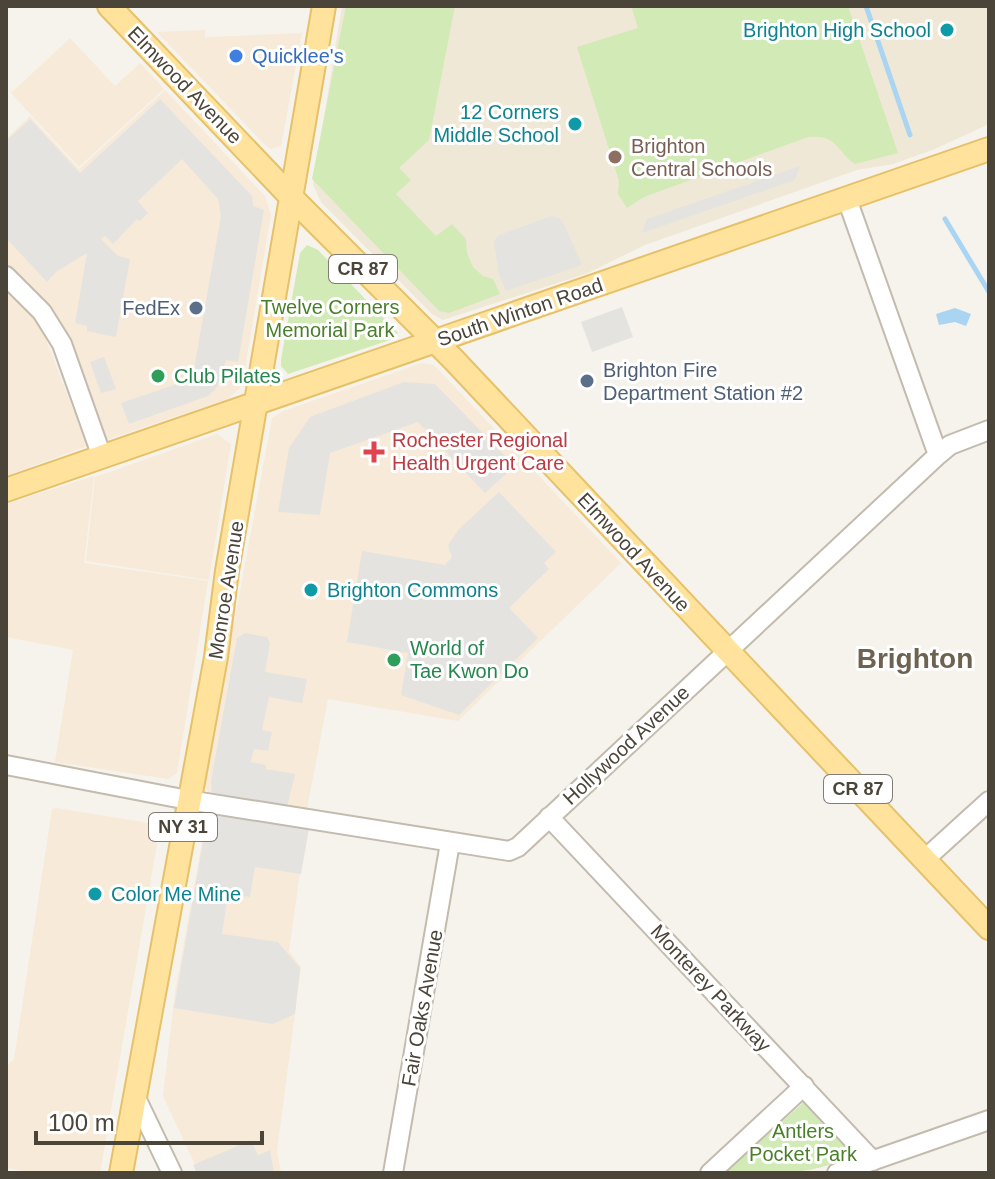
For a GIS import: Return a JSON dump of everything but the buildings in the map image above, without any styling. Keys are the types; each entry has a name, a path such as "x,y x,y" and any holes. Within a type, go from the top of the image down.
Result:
{"main road":[{"name":"Elmwood Avenue","path":"109,6 291,197 435,341 989,928"},
{"name":"Monroe Avenue","path":"121,1173 216,657 227,571 324,6"},
{"name":"South Winton Road","path":"6,490 989,149"}],"street":[{"path":"847,199 938,455"},
{"path":"6,276 42,312 62,344 102,457"},
{"name":"Hollywood Avenue","path":"6,765 188,800 509,851 518,847 938,455 964,439 989,430"},
{"path":"924,860 989,801"},
{"name":"Monterey Parkway","path":"549,817 873,1161"},
{"name":"Fair Oaks Avenue","path":"393,1173 450,843"},
{"path":"710,1173 804,1086"},
{"path":"136,1098 172,1173"},
{"path":"837,1173 989,1120"}],"shaded area":[{"name":"Brighton Central Schools","path":"342,6 989,6 989,124 935,149 893,164 857,170 645,245 588,273 443,320 432,314 321,202 313,185"},
{"path":"205,30 205,37 302,33 281,146 267,147 157,32"},
{"path":"70,38 115,86 140,63 164,89 79,167 11,93"},
{"path":"165,90 265,196 271,215 242,386 228,399 106,440 50,309 6,264 6,139 30,116 79,169"},
{"path":"160,99 252,196 253,206 264,210 238,362 226,360 217,387 208,396 129,424 121,403 180,383 194,369 221,216 218,199 182,159 138,201 148,213 140,221 137,219 113,244 105,236 101,239 118,256 130,259 116,337 87,331 87,326 75,323 87,253 56,272 47,282 6,238 6,141 30,119 80,173"},
{"path":"800,166 795,180 642,233 647,219"},
{"path":"552,216 560,219 565,226 582,265 506,291 498,272 494,241 499,235"},
{"path":"6,287 39,321 87,446 6,476"},
{"path":"622,307 633,337 592,352 581,322"},
{"path":"104,357 116,389 101,393 90,362"},
{"path":"422,363 434,365 621,563 458,721 328,699 306,814 211,796 204,786 272,418 283,411"},
{"path":"404,382 435,384 515,466 485,493 418,422 330,453 320,515 278,512 289,448 310,417"},
{"path":"217,434 231,444 209,580 86,561 95,477"},
{"path":"94,476 84,563 208,581 177,773 168,779 55,762 73,650 6,637 6,504"},
{"path":"499,492 556,552 544,563 549,569 509,608 538,638 459,715 401,695 408,653 347,642 362,551 445,565 452,557 448,545 459,529"},
{"path":"245,633 267,637 270,643 265,672 307,679 302,703 269,697 262,730 272,732 268,751 254,749 251,762 266,765 266,769 295,774 287,807 212,794 211,781 237,638"},
{"path":"52,809 149,823 155,830 157,844 100,1173 36,1173 6,1168 6,1067 14,1059"},
{"path":"208,813 309,829 301,874 255,867 250,897 228,894 222,934 278,942 300,968 295,1014 273,1024 174,1008"},
{"path":"207,815 306,830 289,951 301,967 277,1151 281,1173 199,1173 163,1096 175,992"},
{"path":"251,1140 258,1155 270,1150 274,1173 197,1173 193,1165"}],"green space":[{"path":"346,6 455,6 429,140 399,168 411,180 396,194 436,236 452,224 466,239 467,253 473,267 483,276 493,279 500,294 449,313 439,311 312,179"},
{"path":"631,6 848,6 898,153 855,164 831,141 808,137 644,197 627,208 618,194 619,181 577,47 638,28"},
{"name":"Twelve Corners Memorial Park","path":"307,245 318,250 398,333 390,340 288,374 281,366 281,360 300,253"},
{"name":"Antlers Pocket Park","path":"803,1103 807,1103 845,1144 843,1155 833,1163 796,1172 723,1173"}],"water":[{"path":"955,308 971,314 966,326 955,322 939,325 936,314"}],"waterway":[{"path":"866,6 910,135"},
{"path":"945,219 989,292"}],"place":[{"name":"Brighton High School","path":"947,30"},
{"name":"Quicklee's","path":"236,56"},
{"name":"12 Corners Middle School","path":"575,124"},
{"name":"Brighton Central Schools","path":"615,157"},
{"name":"FedEx","path":"196,308"},
{"name":"Club Pilates","path":"158,376"},
{"name":"Brighton Fire Department Station #2","path":"587,381"},
{"name":"Rochester Regional Health Urgent Care","path":"374,452"},
{"name":"Brighton Commons","path":"311,590"},
{"name":"World of Tae Kwon Do","path":"394,660"},
{"name":"Color Me Mine","path":"95,894"}],"district":[{"name":"Brighton","path":"915,658"}]}
